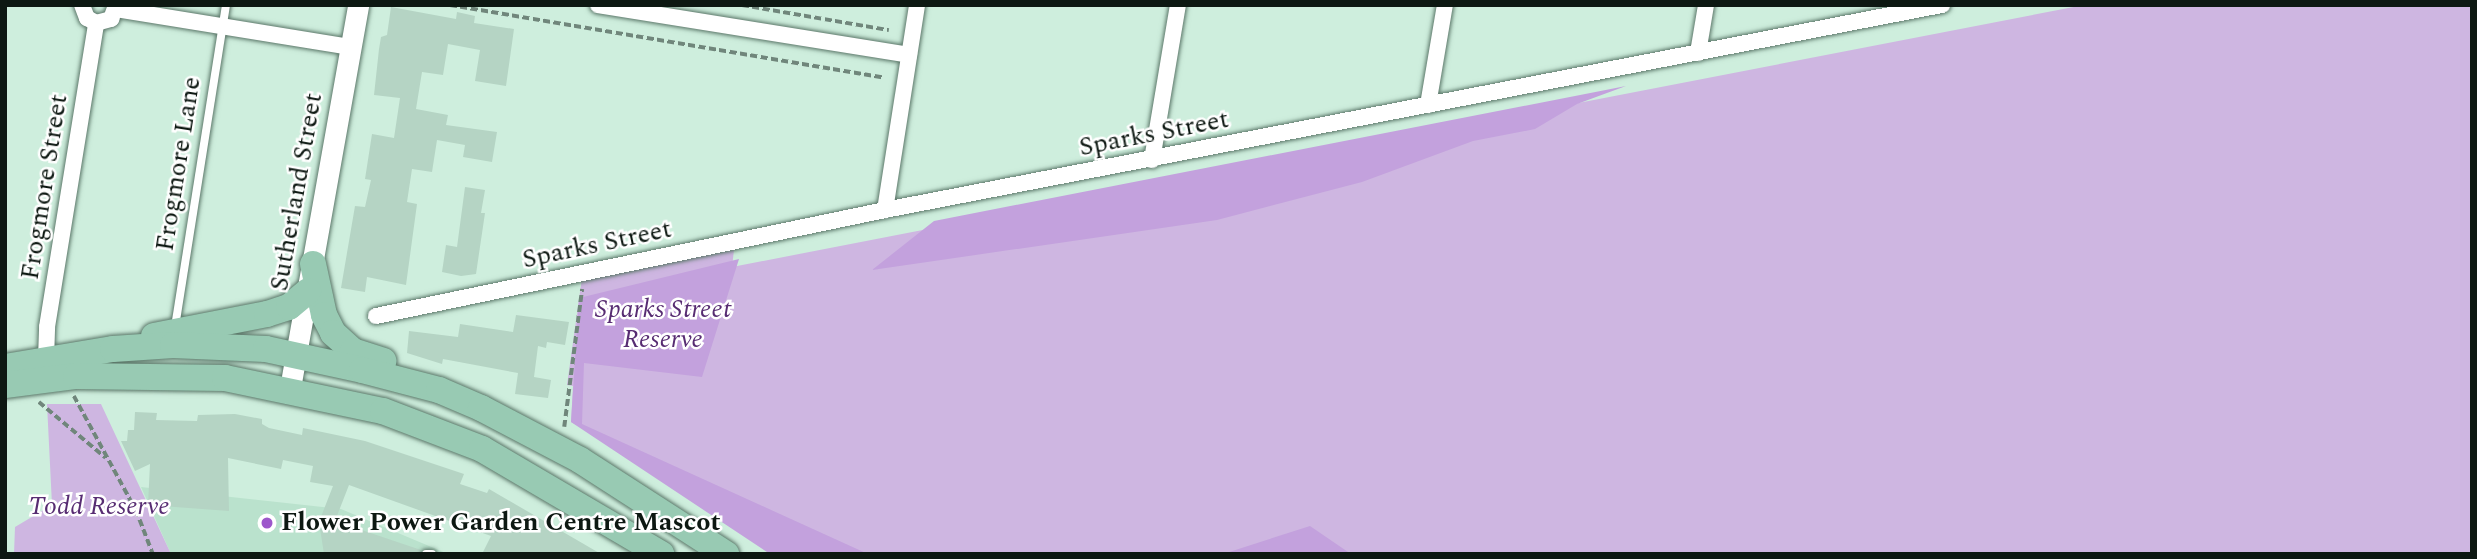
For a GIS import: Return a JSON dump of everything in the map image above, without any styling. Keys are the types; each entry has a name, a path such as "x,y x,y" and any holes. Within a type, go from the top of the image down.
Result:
{"main road":[{"path":"313,264 324,315 333,333 353,351 399,367 439,390 580,460 726,554"},
{"path":"113,349 174,330 267,314 289,307 308,291"},
{"path":"5,366 113,349 217,346 297,355 439,390"},
{"path":"5,385 141,374 225,378 290,388 428,425 573,500 661,554"}],"street":[{"path":"82,5 87,18 96,23 111,19 116,7 351,47"},
{"name":"Sutherland Street","path":"290,388 358,5"},
{"path":"598,5 909,55"},
{"path":"885,209 917,5"},
{"path":"1152,160 1178,5"},
{"path":"1429,105 1444,5"},
{"path":"1698,53 1706,5"},
{"name":"Sparks Street","path":"376,316 885,209 1152,160 1941,5"},
{"name":"Frogmore Street","path":"46,359 47,327 96,23"}],"lane":[{"name":"Frogmore Lane","path":"174,330 226,5"},
{"path":"426,554 432,554"}],"path":[{"path":"450,5 883,77"},
{"path":"742,5 889,30"},
{"path":"564,427 581,284"},
{"path":"85,396 73,396 108,460 153,554"},
{"path":"35,398 108,460"}],"shaded area":[{"name":"Flower Power Garden Centre Mascot","path":"141,487 341,509 448,554 171,554"}],"green space":[{"path":"2084,5 2472,5 2472,554 806,554 571,422 573,386 567,385 582,278 734,250 732,267"},
{"path":"1626,86 1577,104 1535,129 1473,141 1362,182 1217,220 872,270 934,221"},
{"name":"Sparks Street Reserve","path":"739,259 702,377 584,363 582,424 868,554 770,554 571,422 579,298"},
{"name":"Todd Reserve","path":"47,404 101,404 171,554 14,554 15,527 52,505"},
{"path":"1310,526 1351,554 1223,554"}],"building":[{"path":"391,7 456,19 457,12 475,16 474,23 514,29 506,86 475,81 480,50 448,44 443,75 422,72 416,109 448,115 446,125 497,132 492,162 463,157 465,145 437,140 432,172 412,169 407,202 417,204 406,285 367,277 365,292 341,288 355,206 365,207 371,180 365,179 372,134 394,138 400,98 374,95 381,37 387,35"},
{"path":"465,187 485,190 481,213 485,213 476,274 461,276 442,272 446,245 457,247"},
{"path":"516,315 569,322 565,345 547,342 546,348 538,346 534,377 551,380 548,398 515,394 518,373 443,359 442,364 407,353 409,331 458,337 460,324 513,332"},
{"path":"135,412 157,413 156,420 197,421 198,415 235,414 262,419 262,424 269,428 302,435 303,428 365,441 464,474 460,484 487,493 489,489 601,554 482,554 491,536 349,485 335,521 421,550 420,554 324,554 319,522 333,486 310,482 313,466 283,460 281,469 228,458 229,511 148,505 150,464 135,471 121,441 127,441 128,430 134,430"}],"place":[{"name":"Flower Power Garden Centre Mascot","path":"267,523"}]}
